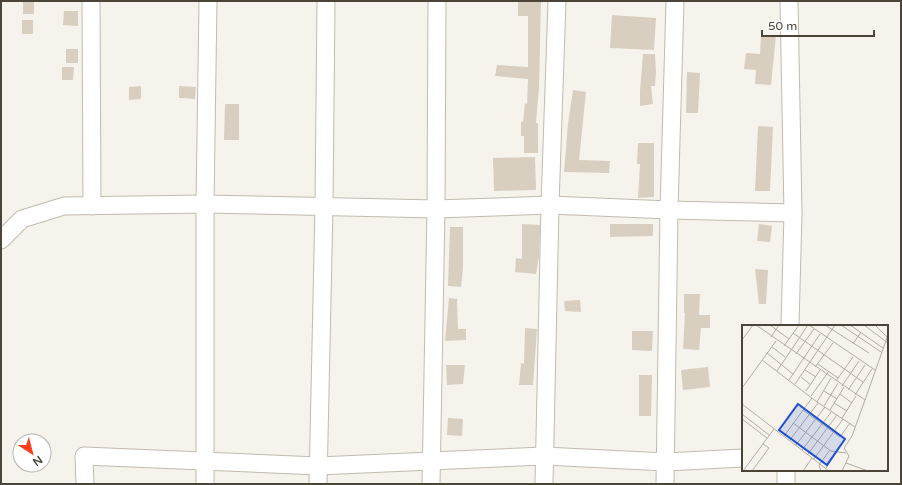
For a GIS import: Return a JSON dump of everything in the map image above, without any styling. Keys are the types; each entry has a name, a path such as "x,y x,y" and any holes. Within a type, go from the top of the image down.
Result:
{"street":[{"path":"91,1 92,206"},
{"path":"205,484 205,204 208,1"},
{"path":"318,484 324,207 326,1"},
{"path":"431,484 436,209 437,1"},
{"path":"544,484 550,205 557,1"},
{"path":"665,484 675,1"},
{"path":"789,1 793,213 790,325"},
{"path":"1,240 22,219 64,206 205,204 436,209 550,205 793,213"},
{"path":"85,484 84,456 318,466 544,456 666,462 742,458"},
{"path":"786,471 786,484"}],"building":[{"path":"23,1 34,1 34,14 23,14"},
{"path":"518,1 541,1 539,88 536,123 538,123 538,153 524,153 524,136 521,136 521,122 523,122 525,103 527,104 528,79 495,76 497,65 528,67 528,16 518,16"},
{"path":"64,11 78,11 78,26 63,25"},
{"path":"612,15 656,18 654,50 610,48"},
{"path":"22,20 33,20 33,34 22,34"},
{"path":"761,35 776,36 771,85 755,84 756,70 744,69 746,53 760,54"},
{"path":"66,49 78,49 78,63 66,63"},
{"path":"643,54 655,54 656,72 655,86 651,86 653,104 640,106 640,91"},
{"path":"62,67 74,67 73,80 62,80"},
{"path":"687,72 700,73 698,113 686,113"},
{"path":"141,86 141,99 129,100 129,87"},
{"path":"179,86 196,87 195,99 179,98"},
{"path":"573,90 586,92 579,160 610,161 609,173 564,172 568,123"},
{"path":"225,104 239,104 239,140 224,140"},
{"path":"758,126 773,127 770,191 755,191"},
{"path":"638,143 654,143 654,197 638,198 640,164 637,164"},
{"path":"535,157 536,190 494,191 493,158"},
{"path":"522,224 540,225 539,257 536,274 515,272 516,258 522,259"},
{"path":"610,224 653,224 653,236 610,237"},
{"path":"759,224 772,226 770,242 757,241"},
{"path":"450,227 463,227 463,268 461,287 448,286"},
{"path":"755,269 768,270 766,304 759,304"},
{"path":"684,294 700,294 699,315 710,315 710,328 701,328 699,350 683,349 685,313"},
{"path":"449,298 457,299 458,329 466,329 466,340 445,341"},
{"path":"580,300 581,312 565,311 564,301"},
{"path":"525,328 537,329 533,385 519,385 521,363 524,364"},
{"path":"632,331 653,331 652,351 632,350"},
{"path":"446,365 465,365 463,384 447,385"},
{"path":"708,367 710,387 683,390 681,370"},
{"path":"639,375 652,375 651,416 639,416"},
{"path":"448,418 463,419 462,436 447,435"}]}
